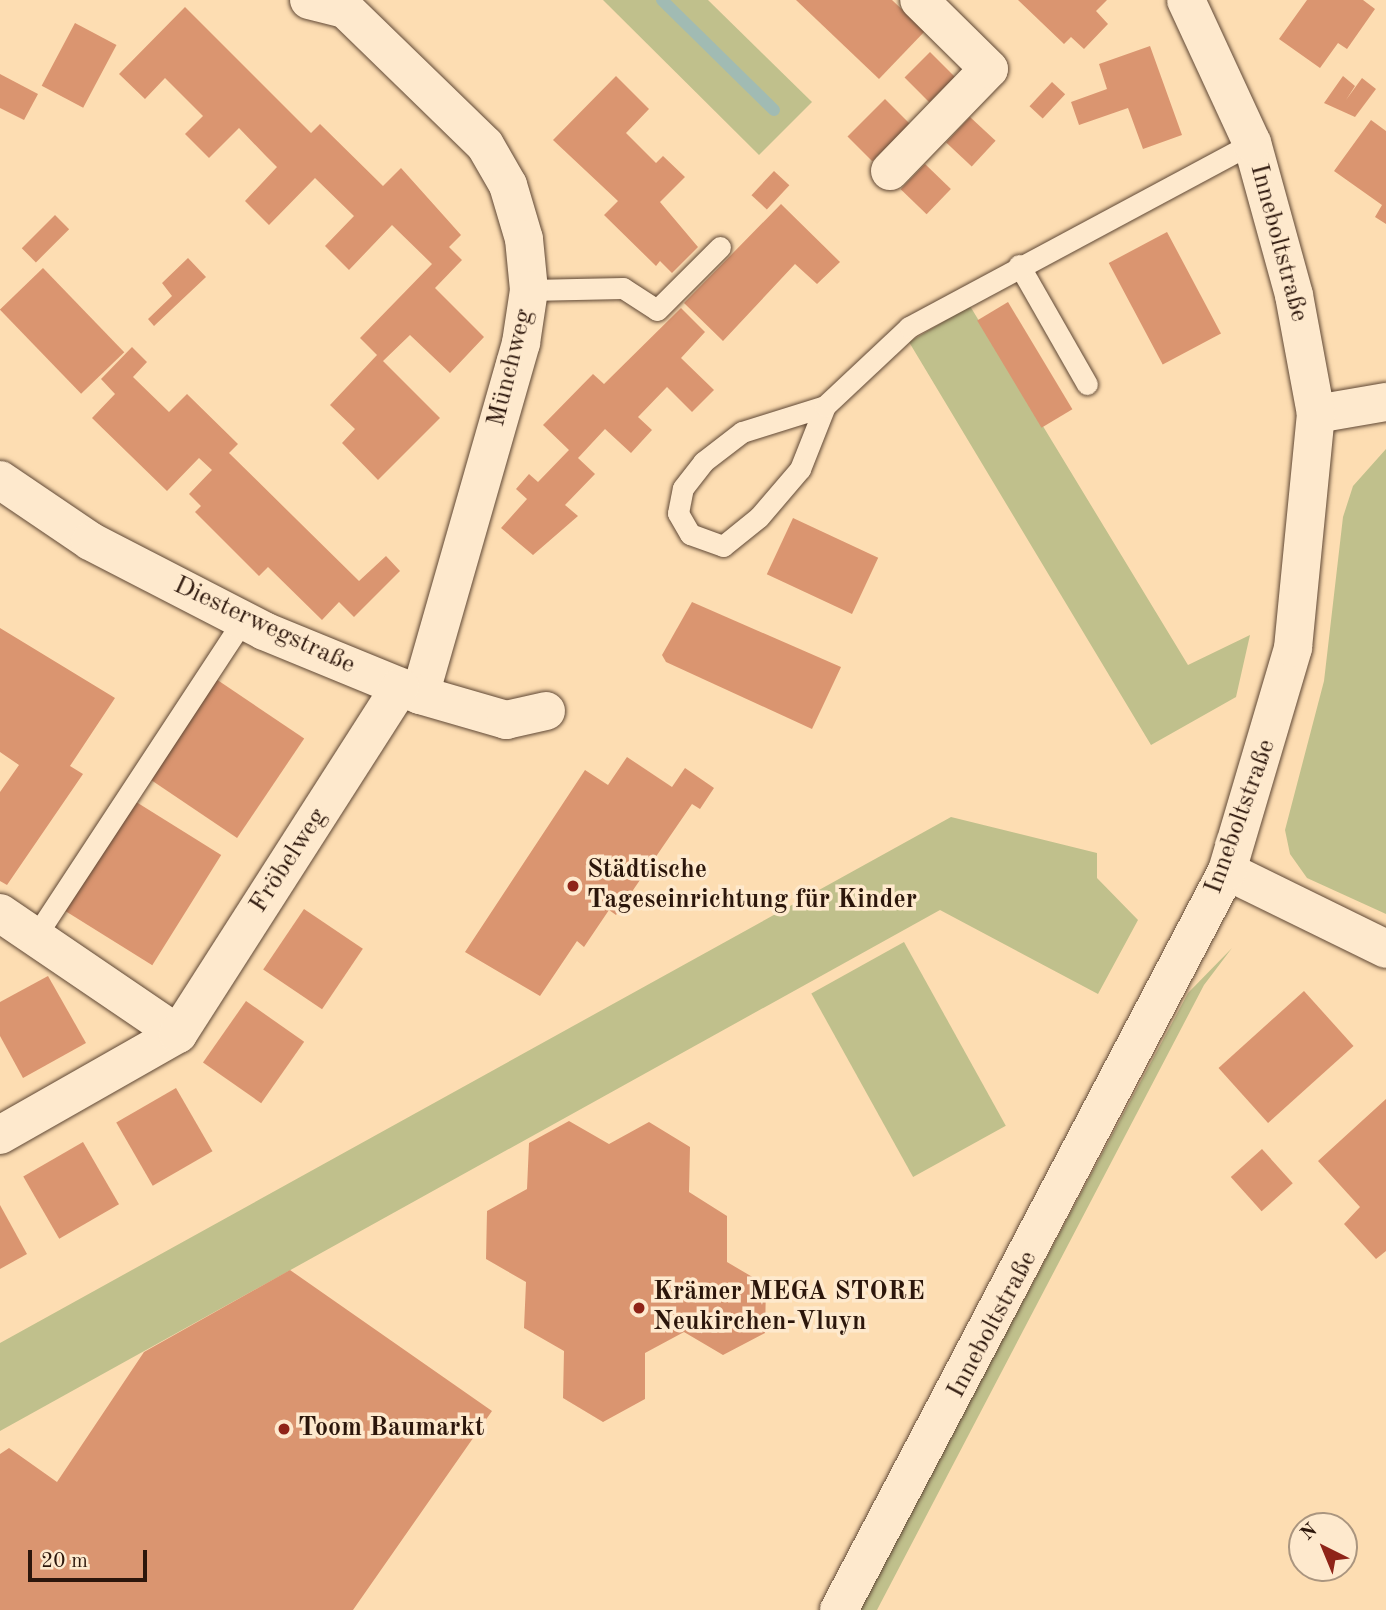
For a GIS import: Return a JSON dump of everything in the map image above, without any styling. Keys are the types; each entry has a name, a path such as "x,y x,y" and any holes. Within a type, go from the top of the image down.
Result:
{"street":[{"name":"Münchweg","path":"309,0 345,9 485,145 520,226 529,290 521,343 410,691"},
{"path":"890,171 989,69 919,0"},
{"name":"Inneboltstraße","path":"839,1610 1227,871 1293,648 1316,414 1294,295 1252,143 1186,0"},
{"path":"1316,414 1386,402"},
{"name":"Diesterwegstraße","path":"0,480 90,541 243,620 410,691 506,720 547,711"},
{"name":"Fröbelweg","path":"0,1135 178,1034 410,691"},
{"path":"1227,871 1386,949"},
{"path":"0,914 178,1034"}],"lane":[{"path":"825,406 742,432 703,462 683,488 678,513 690,534 723,546 759,517 800,469 825,406 909,327 1019,265 1252,143"},
{"path":"529,290 623,288 657,310 720,247"},
{"path":"1019,265 1087,384"},
{"path":"35,937 243,620"}],"green space":[{"path":"603,0 708,0 812,102 759,155"},
{"path":"970,306 1188,665 1250,635 1236,697 1151,745 909,342"},
{"path":"1386,449 1386,914 1307,878 1290,854 1285,830 1324,681 1343,517 1353,486"},
{"path":"951,817 1097,853 1097,878 1138,920 1098,994 940,910 0,1431 0,1343"},
{"path":"904,942 1006,1126 913,1177 811,993"},
{"path":"1232,948 1204,985 877,1610 858,1610 1188,993"}],"building":[{"path":"796,0 892,0 925,31 879,79"},
{"path":"1018,0 1107,0 1096,11 1108,24 1084,49 1071,37 1064,44"},
{"path":"1307,0 1363,0 1375,9 1347,49 1338,43 1320,68 1279,39"},
{"path":"185,7 311,133 320,124 383,186 401,168 461,235 449,247 462,260 435,288 484,337 450,373 410,335 383,361 440,418 378,480 342,443 355,429 330,405 377,355 360,338 432,264 392,225 349,270 325,246 354,216 315,178 269,225 245,201 277,167 239,128 209,158 185,134 203,116 165,78 145,99 119,74"},
{"path":"75,23 116,45 83,108 42,86"},
{"path":"1150,46 1182,135 1143,149 1128,108 1079,125 1071,102 1107,89 1099,64"},
{"path":"930,52 955,77 929,102 905,77"},
{"path":"0,74 38,94 24,120 0,108"},
{"path":"616,76 649,109 626,133 656,163 663,156 685,177 660,202 698,247 672,273 660,261 656,266 604,215 618,201 553,140"},
{"path":"1343,76 1355,86 1346,100 1362,78 1376,89 1355,117 1324,103"},
{"path":"1052,82 1065,94 1043,118 1029,106"},
{"path":"885,99 910,124 872,161 848,136"},
{"path":"970,117 996,141 972,166 946,143"},
{"path":"1371,120 1386,131 1386,224 1375,217 1382,205 1334,171"},
{"path":"925,164 951,189 927,214 901,189"},
{"path":"774,171 789,185 767,209 751,195"},
{"path":"781,204 840,262 817,284 795,264 723,341 684,303"},
{"path":"55,215 69,229 36,262 22,248"},
{"path":"1167,232 1221,334 1163,365 1109,263"},
{"path":"188,258 206,277 154,326 148,319 172,296 162,283"},
{"path":"43,268 124,352 81,394 0,310"},
{"path":"1008,302 1072,409 1042,428 977,321"},
{"path":"681,308 705,332 681,358 714,390 692,412 667,387 638,417 652,430 631,453 605,429 578,458 595,474 565,505 578,516 533,555 501,528 527,499 516,489 529,474 538,482 569,450 543,425 593,374 604,384"},
{"path":"132,347 147,362 133,377 169,412 187,394 238,444 229,453 359,581 386,556 400,571 354,617 339,602 322,620 268,567 259,576 195,512 201,506 189,494 212,470 199,458 167,491 92,418 115,394 101,379"},
{"path":"793,518 878,558 852,614 767,574"},
{"path":"692,602 841,667 812,729 666,662 662,655"},
{"path":"0,628 115,698 70,766 83,774 7,885 0,881 0,792 19,765 0,752"},
{"path":"213,677 304,739 237,838 146,776"},
{"name":"Städtische Tageseinrichtung für Kinder","path":"627,757 672,787 685,768 714,788 700,809 692,804 616,915 609,910 584,947 577,941 540,996 465,952 585,770 608,785"},
{"path":"133,800 221,855 152,965 64,910"},
{"path":"304,909 363,949 322,1009 263,970"},
{"path":"48,976 86,1043 23,1078 0,1036 0,1002"},
{"path":"1304,991 1354,1046 1268,1123 1219,1068"},
{"path":"246,1001 304,1042 261,1103 203,1062"},
{"path":"176,1088 212,1151 153,1186 116,1122"},
{"path":"1386,1099 1386,1251 1376,1259 1344,1224 1360,1207 1318,1161"},
{"path":"569,1121 609,1144 649,1122 690,1147 689,1192 727,1216 727,1262 766,1285 765,1333 723,1355 684,1332 645,1353 645,1399 603,1422 563,1398 564,1351 524,1328 526,1282 486,1259 487,1211 527,1189 529,1143"},
{"path":"83,1142 119,1204 59,1239 23,1176"},
{"path":"1262,1149 1293,1183 1262,1211 1231,1177"},
{"path":"0,1205 27,1254 0,1269"},
{"name":"Toom Baumarkt","path":"290,1270 492,1411 353,1610 0,1610 0,1454 9,1448 57,1482 144,1352"}],"waterway":[{"path":"662,0 774,110"}],"place":[{"name":"Städtische Tageseinrichtung für Kinder","path":"573,886"},
{"name":"Krämer MEGA STORE Neukirchen-Vluyn","path":"639,1308"},
{"name":"Toom Baumarkt","path":"284,1429"}]}
